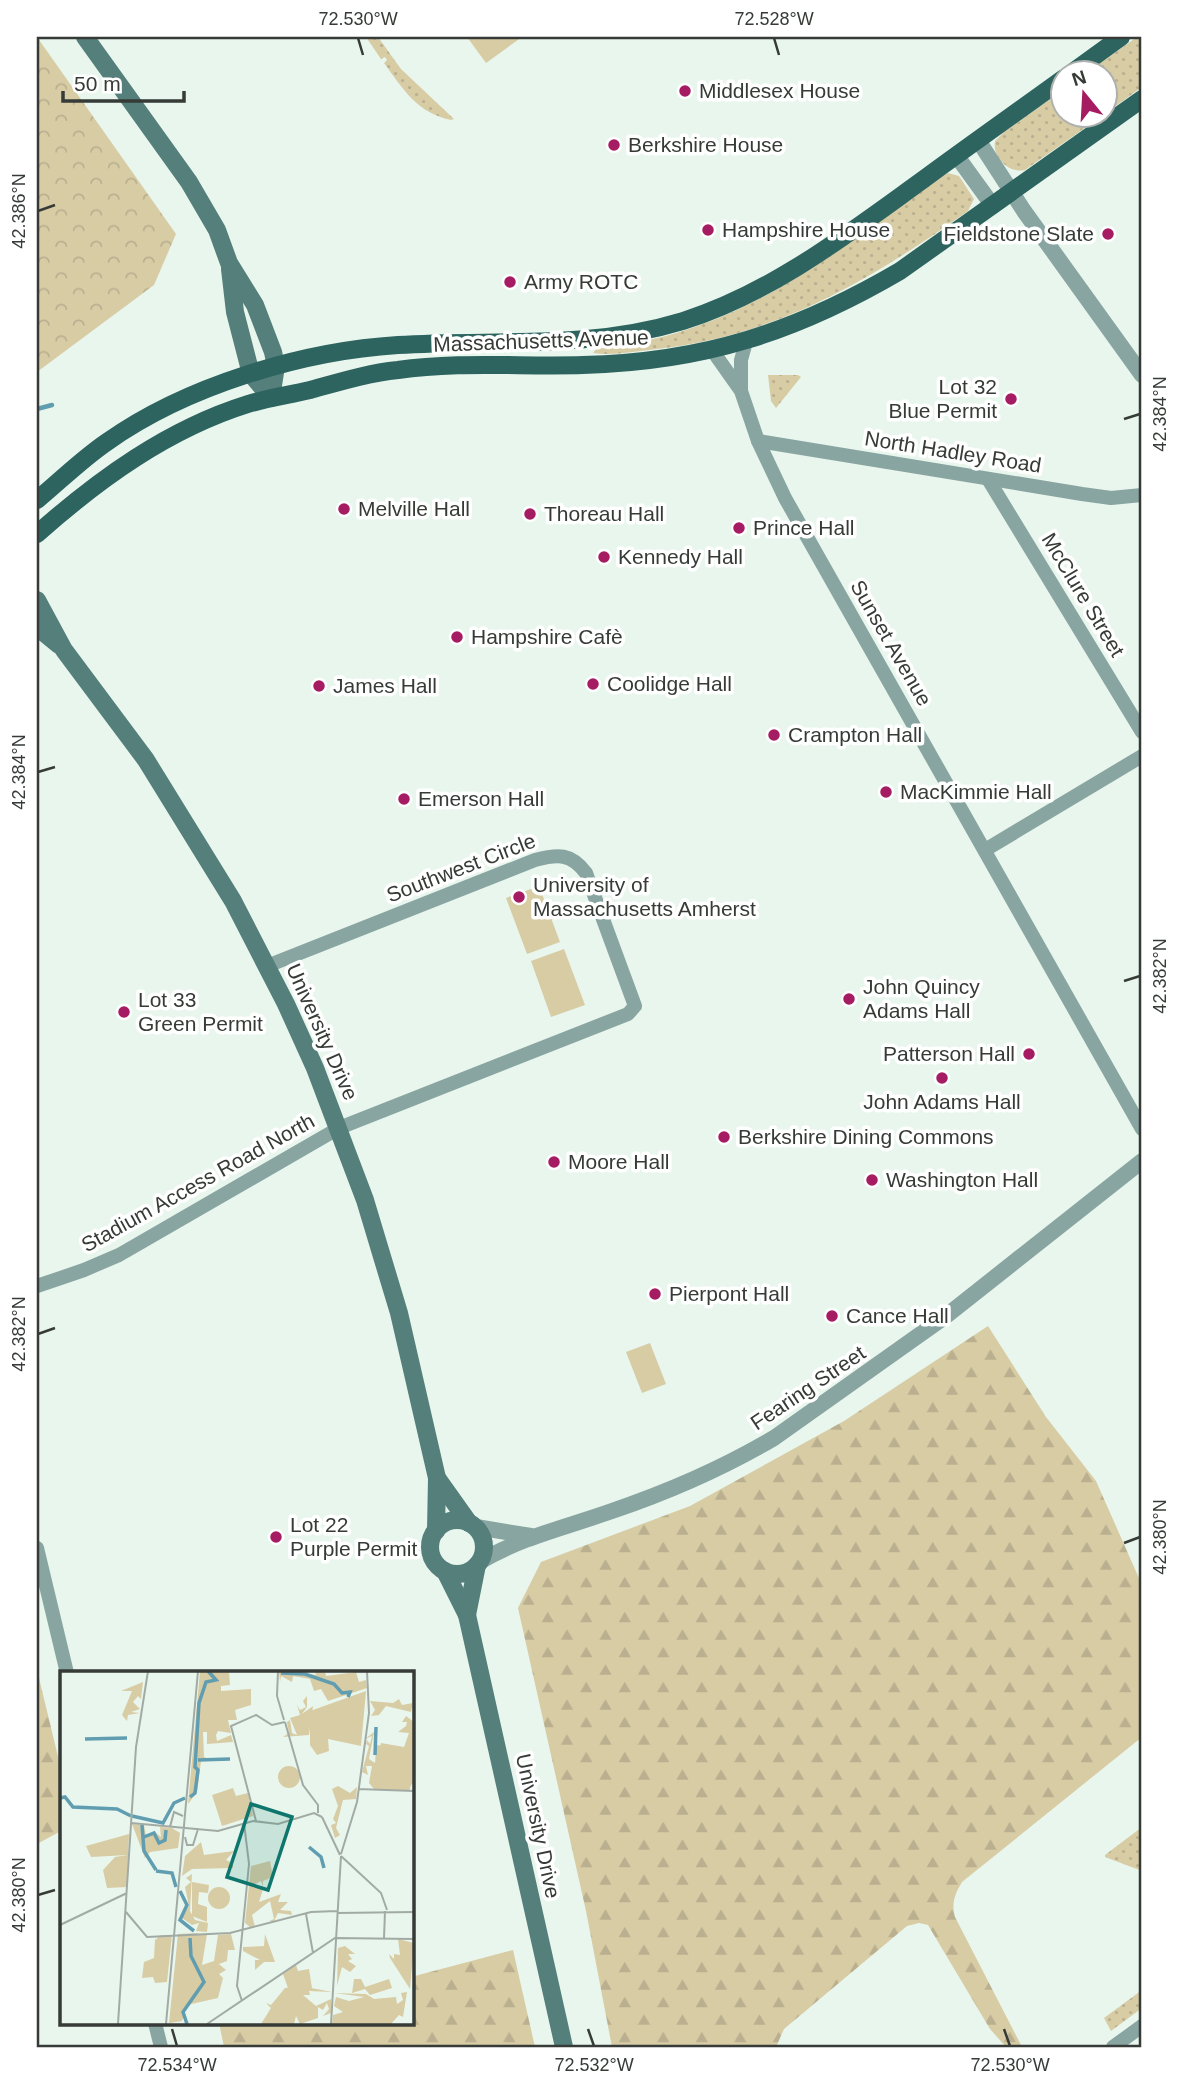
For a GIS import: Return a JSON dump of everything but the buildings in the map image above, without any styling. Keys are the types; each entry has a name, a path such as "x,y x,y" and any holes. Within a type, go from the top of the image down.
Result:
{"main road":[{"path":"85,37 189,182 217,230 229,262 255,305 276,366 271,398"},
{"path":"1089,60 1121,37"},
{"name":"Massachusetts Avenue","path":"37,500 110,439 168,408 276,366 322,355 376,347 576,341 626,334 683,321 746,295 792,270 874,215 1050,87"},
{"name":"Massachusetts Avenue","path":"37,534 110,475 160,443 216,416 271,398 398,369 635,363 746,342 821,313 864,292 923,256 1142,99"},
{"path":"229,262 235,312 251,374 271,398"},
{"name":"University Drive","path":"37,600 64,650 146,760 233,901 300,1033 339,1128 365,1200 399,1314 437,1478 436,1531 432,1540 432,1554 445,1571 467,1615 564,2047"},
{"name":"University Drive","path":"37,627 64,650"},
{"name":"University Drive","path":"437,1478 484,1543 467,1615"},
{"path":"436,1531 451,1521 472,1525"},
{"path":"445,1571 458,1574 472,1570 479,1563"}],"street":[{"path":"978,140 1142,375"},
{"path":"956,155 993,205"},
{"name":"Sunset Avenue","path":"741,391 741,360 746,342"},
{"name":"Sunset Avenue","path":"712,350 741,391 758,441 785,498 1142,1129"},
{"name":"North Hadley Road","path":"758,441 1111,498 1142,495"},
{"name":"McClure Street","path":"988,479 1142,732"},
{"path":"985,850 1142,755"},
{"name":"Southwest Circle","path":"267,966 535,860 551,856 569,858 577,861 586,873 632,996 635,1006 632,1012 339,1128"},
{"name":"Stadium Access Road North","path":"37,1286 119,1255 339,1128"},
{"name":"Fearing Street","path":"479,1563 531,1536 614,1510 696,1479 774,1438 946,1316 1142,1161"},
{"name":"Fearing Street","path":"472,1525 531,1536"},
{"path":"37,1548 67,1671"},
{"path":"155,2024 161,2047"},
{"path":"1113,2047 1142,2026"}],"green space":[{"path":"37,37 176,234 154,285 37,372"},
{"path":"366,37 378,37 401,69 454,119 439,117 412,99 384,63 387,60 385,57 381,59"},
{"path":"467,37 522,37 486,63"},
{"path":"1137,37 1142,37 1142,87 1120,103 1120,60 1104,60"},
{"path":"1050,99 1050,130 1082,130 1025,170 1019,171 1008,167 996,153 995,141"},
{"path":"948,173 959,176 974,199 968,211 895,260 822,301 744,331 702,342 625,353 593,353 596,349 668,335 734,312 795,279"},
{"path":"768,375 801,377 776,408 771,401"},
{"path":"539,886 560,942 527,954 506,898"},
{"path":"564,949 585,1005 551,1017 531,961"},
{"path":"988,1326 1046,1417 1096,1481 1142,1585 1142,1737 962,1882 954,1899 955,1917 1022,2047 1006,2047 990,2029 928,1925 919,1923 907,1926 784,2029 776,2047 612,2047 586,1911 518,1608 541,1562 690,1506 844,1421"},
{"path":"650,1343 666,1384 642,1393 626,1352"},
{"path":"39,1678 60,1765 60,1832 37,1844"},
{"path":"1142,1827 1142,1871 1105,1857 1105,1855"},
{"path":"513,1950 535,2047 224,2047 219,2024 413,2024 413,1976"},
{"path":"1142,1990 1142,2008 1111,2031 1104,2018"}],"waterway":[{"path":"37,409 52,405"}],"place":[{"name":"Middlesex House","path":"685,91"},
{"name":"Berkshire House","path":"614,145"},
{"name":"Hampshire House","path":"708,230"},
{"name":"Fieldstone Slate","path":"1108,234"},
{"name":"Army ROTC","path":"510,282"},
{"name":"Lot 32 Blue Permit","path":"1011,399"},
{"name":"Melville Hall","path":"344,509"},
{"name":"Thoreau Hall","path":"530,514"},
{"name":"Prince Hall","path":"739,528"},
{"name":"Kennedy Hall","path":"604,557"},
{"name":"Hampshire Cafè","path":"457,637"},
{"name":"Coolidge Hall","path":"593,684"},
{"name":"James Hall","path":"319,686"},
{"name":"Crampton Hall","path":"774,735"},
{"name":"MacKimmie Hall","path":"886,792"},
{"name":"Emerson Hall","path":"404,799"},
{"name":"University of Massachusetts Amherst","path":"519,897"},
{"name":"John Quincy Adams Hall","path":"849,999"},
{"name":"Lot 33 Green Permit","path":"124,1012"},
{"name":"Patterson Hall","path":"1029,1054"},
{"name":"John Adams Hall","path":"942,1078"},
{"name":"Berkshire Dining Commons","path":"724,1137"},
{"name":"Moore Hall","path":"554,1162"},
{"name":"Washington Hall","path":"872,1180"},
{"name":"Pierpont Hall","path":"655,1294"},
{"name":"Cance Hall","path":"832,1316"},
{"name":"Lot 22 Purple Permit","path":"276,1537"}]}
